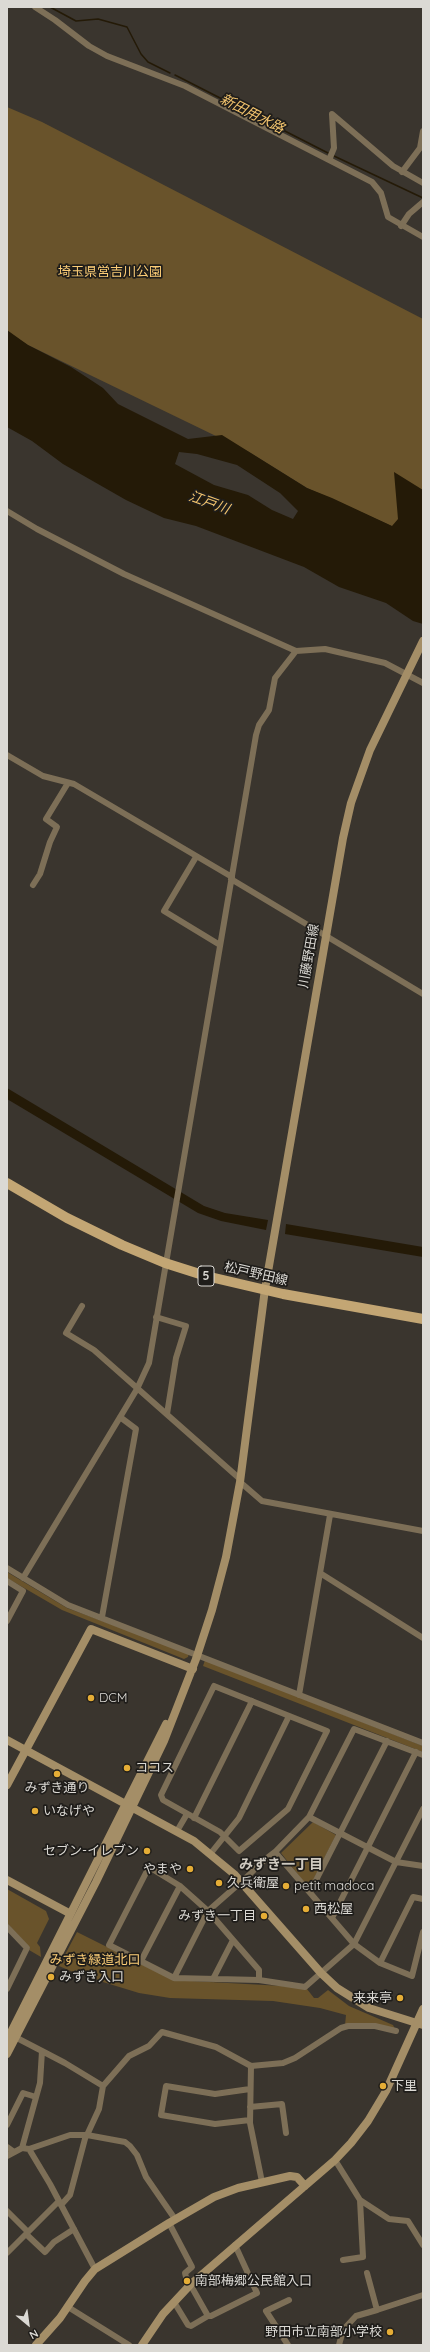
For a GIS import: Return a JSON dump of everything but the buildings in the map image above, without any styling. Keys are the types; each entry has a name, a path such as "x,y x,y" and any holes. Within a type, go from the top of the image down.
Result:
{"main road":[{"name":"松戸野田線","path":"7,1183 74,1222 122,1246 165,1263 206,1276 265,1289 423,1319"}],"street":[{"path":"35,7 56,20 89,46 107,56 170,79 376,185 381,194 388,218 423,237"},
{"path":"329,160 334,148 332,114 402,172 423,183"},
{"path":"402,172 420,148 423,131"},
{"path":"402,226 409,214 423,202"},
{"path":"7,511 37,529 124,574 296,651 331,650 346,656 385,663 408,672 423,684"},
{"name":"川藤野田線","path":"129,1805 164,1742 193,1669 223,1570 240,1481 265,1289 325,935 347,818 367,756 423,642"},
{"path":"24,1578 137,1389 149,1363 231,878 259,725 269,710 275,678 296,651"},
{"path":"7,755 33,772 68,783 196,857 423,994"},
{"path":"33,885 40,874 57,826 46,819 68,783"},
{"path":"196,857 164,912 220,945"},
{"path":"82,1306 66,1333 94,1350 262,1501 330,1515 423,1531"},
{"path":"156,1317 186,1326 176,1358 167,1414"},
{"path":"102,1618 136,1429 120,1417"},
{"path":"299,1695 330,1515"},
{"path":"7,1568 68,1605 198,1654 423,1743"},
{"path":"320,1573 423,1638"},
{"path":"7,1581 23,1591 7,1621"},
{"path":"7,1785 91,1629 193,1669"},
{"path":"214,1686 252,1701 327,1731 288,1809 239,1851 224,1836 163,1800 161,1795 214,1686"},
{"path":"194,1818 252,1701"},
{"path":"211,1853 239,1818 289,1716"},
{"path":"174,1978 208,1911 214,1903 242,1882 262,1862 275,1852 309,1817 354,1729 423,1755"},
{"path":"7,1740 178,1831 211,1853 242,1882 321,1973 344,1994 383,2014 420,2024"},
{"path":"310,1892 387,1741"},
{"path":"332,1918 416,1752"},
{"path":"7,2054 10,2036 70,1913 129,1805"},
{"path":"10,2036 129,1805"},
{"path":"259,1980 260,1970 208,1911 180,1886 149,1867 109,1946 174,1978 259,1980 305,1987 354,1944 423,1810"},
{"path":"178,1831 187,1814"},
{"path":"309,1817 396,1862 423,1866"},
{"path":"275,1852 354,1944 380,1963 412,1976 423,1932"},
{"path":"7,1880 70,1913"},
{"path":"141,1961 180,1886"},
{"path":"380,1963 413,1897 423,1899"},
{"path":"7,1927 27,1948 7,1989"},
{"path":"214,1978 233,1940"},
{"path":"142,2345 174,2302 191,2284 335,2160 360,2132 376,2109 420,2024 423,2009"},
{"path":"7,2253 27,2232 70,2195 87,2135 99,2109 103,2086 129,2056 149,2046 162,2032 216,2047 251,2066 289,2060 341,2028 348,2026 376,2026 396,2032"},
{"path":"10,2036 65,2063 103,2086"},
{"path":"22,2148 36,2097 42,2067 42,2051"},
{"path":"251,2066 250,2120 252,2143 262,2182"},
{"path":"250,2088 215,2094 166,2086 161,2115 215,2124 250,2120"},
{"path":"7,2125 23,2093 36,2097"},
{"path":"250,2108 282,2104 286,2133"},
{"path":"7,2156 22,2148 29,2149 63,2136 87,2135 116,2139 130,2146 172,2221 192,2267 185,2273 208,2316"},
{"path":"7,2148 14,2152"},
{"path":"29,2149 96,2269"},
{"path":"335,2160 360,2200 389,2219 408,2221 423,2245"},
{"path":"36,2345 68,2307 85,2281 96,2269 172,2221 214,2197 262,2182 294,2176 305,2186"},
{"path":"343,2260 363,2257 360,2200"},
{"path":"7,2211 45,2252 54,2242 74,2229"},
{"path":"174,2302 188,2326 191,2326 208,2316 211,2316 257,2293 235,2245"},
{"path":"367,2273 377,2310"},
{"path":"339,2345 343,2330 356,2316 423,2295"},
{"path":"288,2345 266,2311 289,2300"},
{"path":"68,2307 127,2345"}],"green space":[{"name":"埼玉県営吉川公園","path":"7,107 42,122 423,319 423,540 307,488 249,452 28,345 7,332"},
{"path":"7,1572 67,1608 189,1653 188,1657 184,1659 62,1610 7,1578"},
{"path":"205,1660 423,1746 423,1752 203,1666"},
{"path":"313,1822 336,1835 310,1886 307,1886 281,1853"},
{"path":"7,1889 46,1911 49,1919 37,1943 40,1947 41,1957 29,1950 30,1948 7,1923"},
{"name":"みずき緑道北口","path":"77,1932 173,1980 283,1986 307,1989 314,1998 318,1998 328,1990 349,2006 393,2025 395,2029 345,2025 346,2015 320,2008 273,2001 170,1998 139,1993 103,1982 75,1970 73,1972 59,1966"}],"water":[{"name":"江戸川","path":"7,330 28,345 71,367 103,388 118,404 188,439 222,435 307,488 392,526 398,519 394,472 423,490 423,624 413,621 386,603 339,587 304,567 196,526 164,518 126,500 63,464 32,441 7,427","holes":["179,452 197,454 237,465 280,493 298,511 293,519 272,510 248,495 214,485 175,464"]},
{"path":"7,1088 204,1206 225,1213 268,1220 266,1230 221,1221 198,1213 7,1099"},
{"path":"286,1224 423,1247 423,1257 285,1234"}],"waterway":[{"name":"新田用水路","path":"50,7 76,21 98,19 127,27 141,54 148,62 170,73"},
{"name":"新田用水路","path":"175,75 328,153"},
{"name":"新田用水路","path":"334,156 423,198"}],"place":[{"name":"DCM","path":"91,1698"},
{"name":"ココス","path":"127,1768"},
{"name":"みずき通り","path":"57,1774"},
{"name":"いなげや","path":"35,1811"},
{"name":"セブン-イレブン","path":"147,1851"},
{"name":"やまや","path":"190,1869"},
{"name":"久兵衛屋","path":"219,1883"},
{"name":"petit madoca","path":"286,1886"},
{"name":"西松屋","path":"306,1909"},
{"name":"みずき一丁目","path":"264,1916"},
{"name":"みずき入口","path":"51,1977"},
{"name":"来来亭","path":"400,1998"},
{"name":"下里","path":"383,2086"},
{"name":"南部梅郷公民館入口","path":"187,2281"},
{"name":"野田市立南部小学校","path":"390,2332"}],"district":[{"name":"みずき一丁目","path":"281,1865"}]}
